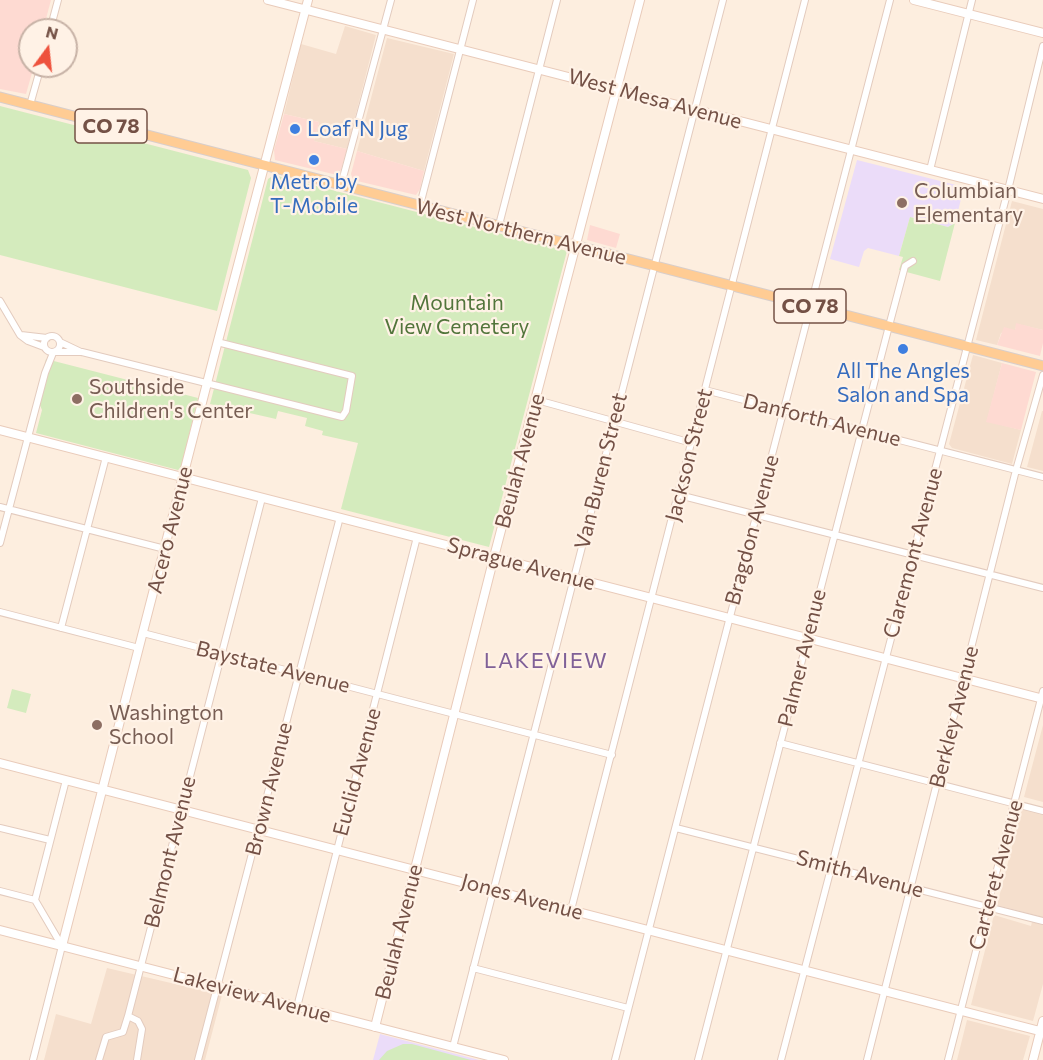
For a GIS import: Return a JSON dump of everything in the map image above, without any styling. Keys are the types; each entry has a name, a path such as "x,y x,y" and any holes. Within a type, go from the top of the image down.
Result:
{"main road":[{"name":"West Northern Avenue","path":"0,97 1043,366"}],"street":[{"path":"53,18 58,0"},
{"name":"West Mesa Avenue","path":"268,0 307,5 383,29 1043,199"},
{"path":"341,185 391,0"},
{"path":"420,205 473,0"},
{"path":"499,225 557,0"},
{"name":"Beulah Avenue","path":"375,1027 494,557 640,0"},
{"name":"Van Buren Street","path":"453,1047 723,0"},
{"name":"Jackson Street","path":"571,910 805,0"},
{"name":"Bragdon Avenue","path":"615,1060 890,0"},
{"path":"914,0 1043,33"},
{"path":"930,170 972,0"},
{"name":"Acero Avenue","path":"33,1060 217,342 307,5"},
{"name":"Claremont Avenue","path":"782,1060 1008,190 1043,46"},
{"path":"30,105 37,78"},
{"name":"Palmer Avenue","path":"698,1060 861,429 905,266 913,261"},
{"path":"0,301 20,335 28,341 54,352 82,352"},
{"path":"20,335 47,338 54,336 60,342 82,352 207,385 266,397 290,405 342,417 346,411 352,376 217,342"},
{"path":"45,373 44,342 47,338"},
{"path":"0,543 45,373 60,342"},
{"name":"Berkley Avenue","path":"867,1060 1016,470 1043,375"},
{"name":"Danforth Avenue","path":"705,390 1043,477"},
{"path":"537,400 692,443"},
{"name":"Sprague Avenue","path":"0,430 807,639 964,679 1042,696"},
{"path":"62,628 106,457"},
{"path":"679,495 1043,588"},
{"name":"Belmont Avenue","path":"128,1016 262,498"},
{"path":"0,507 165,549"},
{"name":"Brown Avenue","path":"198,1060 339,517"},
{"name":"Euclid Avenue","path":"297,1007 417,537"},
{"path":"0,612 139,648"},
{"name":"Baystate Avenue","path":"143,633 612,755"},
{"name":"Carteret Avenue","path":"948,1060 1042,696"},
{"path":"780,743 1043,811"},
{"name":"Jones Avenue","path":"0,763 1042,1032"},
{"path":"62,946 35,900 66,780"},
{"path":"0,828 50,840"},
{"name":"Smith Avenue","path":"676,828 1043,921"},
{"path":"0,891 35,900"},
{"name":"Lakeview Avenue","path":"0,930 504,1060"},
{"path":"473,968 628,1008"},
{"path":"99,1060 106,1037 123,1032 128,1016 138,1021 142,1029 137,1060"},
{"path":"1033,1060 1043,1021"}],"shaded area":[{"path":"0,0 51,0 46,18 18,18 18,78 31,78 26,94 0,89"},
{"path":"345,26 376,35 347,149 314,141 319,122 284,114 301,44 336,54"},
{"path":"387,38 454,54 424,171 357,151"},
{"path":"284,114 319,122 314,141 347,149 341,170 337,175 275,160 274,150"},
{"path":"357,151 424,171 420,189 416,195 353,180 351,174"},
{"name":"Columbian Elementary","path":"857,160 964,187 955,223 948,227 910,217 899,256 868,248 864,251 859,267 830,259"},
{"path":"1012,201 1043,209 1043,330 1017,324 1015,330 1001,333 997,345 976,340"},
{"path":"590,225 620,234 616,248 587,240"},
{"path":"1016,323 1043,330 1040,356 997,345 1004,327 1015,330"},
{"path":"973,355 1002,363 987,421 1021,430 1012,464 952,448 949,444"},
{"path":"1002,363 1036,372 1021,430 986,422"},
{"path":"1043,411 1043,471 1027,467"},
{"path":"1043,725 1043,802 1024,797"},
{"path":"1022,808 1043,813 1043,917 997,905"},
{"path":"994,915 1031,926 1032,922 1043,925 1043,984 1033,1021 971,1005"},
{"path":"107,968 222,995 205,1060 44,1060 56,1014 91,1024"},
{"path":"967,1020 1030,1036 1023,1060 957,1060"},
{"path":"380,1034 479,1060 373,1060"}],"green space":[{"path":"0,106 248,170 251,178 217,311 0,255"},
{"name":"Mountain View Cemetery","path":"274,175 567,251 489,547 341,509 358,443 322,435 323,431 305,426 307,418 278,411 276,419 210,404 268,179"},
{"path":"910,217 948,227 955,223 940,281 899,270 903,257 899,256"},
{"path":"46,359 198,398 181,468 178,470 36,433 42,410 37,398"},
{"path":"12,689 31,694 26,713 7,708"},
{"path":"403,1044 412,1044 471,1060 379,1060 387,1051"}],"place":[{"name":"Loaf 'N Jug","path":"295,129"},
{"name":"Metro by T-Mobile","path":"314,160"},
{"name":"Columbian Elementary","path":"902,203"},
{"name":"All The Angles Salon and Spa","path":"903,349"},
{"name":"Southside Children's Center","path":"77,399"},
{"name":"Washington School","path":"97,725"}],"district":[{"name":"LAKEVIEW","path":"546,661"}]}
